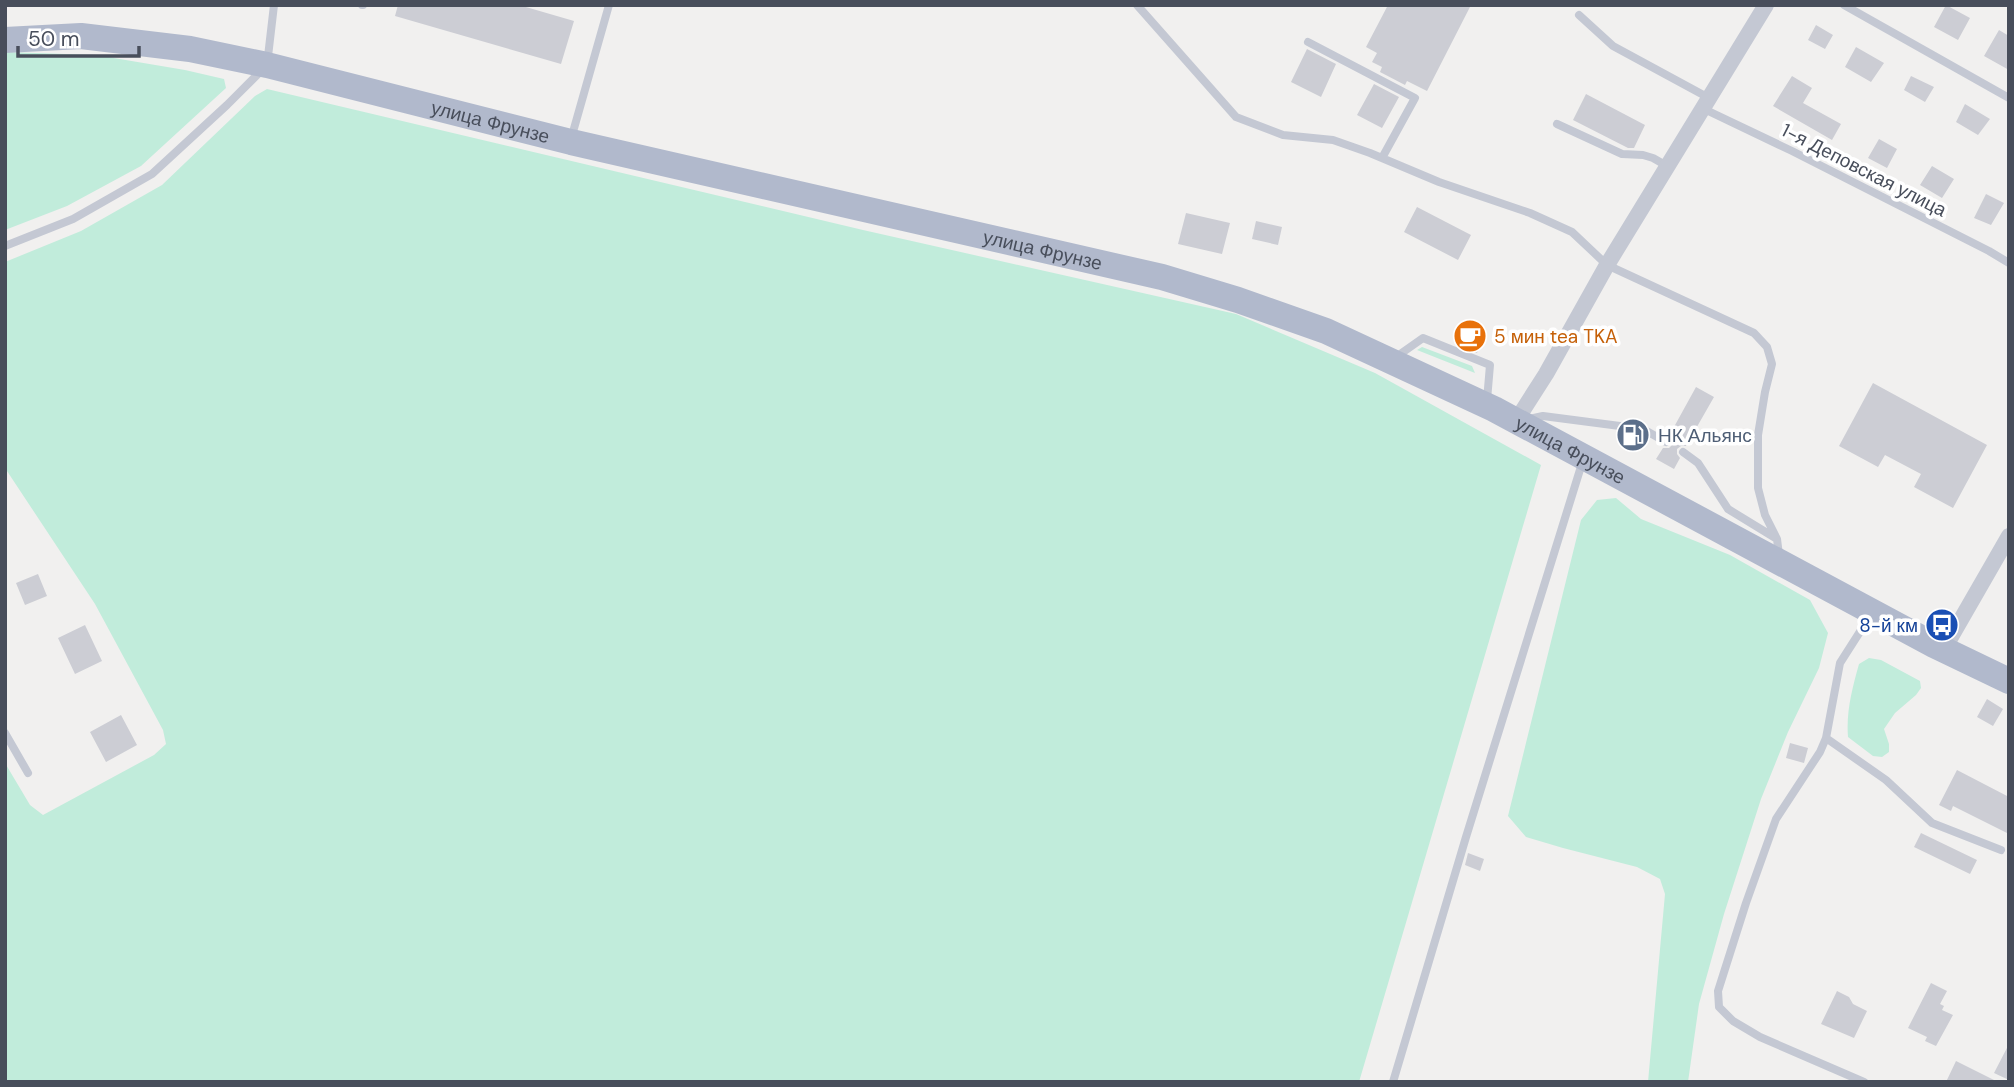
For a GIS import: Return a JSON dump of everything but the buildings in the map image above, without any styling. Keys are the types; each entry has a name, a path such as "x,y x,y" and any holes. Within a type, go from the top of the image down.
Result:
{"main road":[{"name":"улица Фрунзе","path":"5,40 81,36 190,49 267,65 570,142 1162,277 1238,300 1326,331 1487,406 1584,457 1778,550 1873,610 2009,681"}],"street":[{"path":"1516,421 1546,374 1607,265 1766,5"},
{"path":"1944,649 2009,537"}],"lane":[{"path":"5,246 73,219 152,174 227,106 267,65 274,5"},
{"path":"570,142 610,5"},
{"path":"1137,5 1236,117 1283,135 1333,140 1439,183 1530,213 1572,232 1607,265 1754,333 1767,347 1772,364 1758,435 1758,488 1778,550"},
{"path":"1844,5 2009,98"},
{"name":"1-я Деповская улица","path":"1579,15 1613,46 1706,104 2009,263"},
{"path":"1308,41 1415,98 1382,158"},
{"path":"1556,124 1622,154 1643,155 1667,166"},
{"path":"1390,361 1423,338 1490,365 1487,406"},
{"path":"1516,421 1542,416 1643,429 1666,442"},
{"path":"1683,452 1698,463 1728,509 1778,550"},
{"path":"1393,1082 1584,457"},
{"path":"1864,1082 1760,1037 1733,1021 1719,1007 1718,991 1776,819 1820,752 1826,738 1840,663 1873,610"},
{"path":"5,733 28,772"},
{"path":"1826,738 1886,780 1932,823 2001,850"}],"green space":[{"path":"5,52 96,55 224,79 226,88 141,166 67,206 5,230"},
{"path":"267,89 863,230 1236,314 1375,373 1541,465 1359,1082 5,1082 5,763 30,805 43,815 154,755 166,744 163,730 95,604 5,468 5,262 81,231 162,185 255,96"},
{"path":"1422,347 1472,366 1475,373 1417,350"},
{"path":"1616,498 1641,519 1730,555 1810,600 1828,633 1819,668 1788,732 1761,799 1724,914 1699,1004 1688,1082 1648,1082 1665,894 1660,879 1637,867 1526,837 1508,816 1581,520 1597,500"},
{"path":"1869,658 1881,660 1920,681 1921,688 1895,713 1884,729 1889,752 1882,757 1873,756 1848,737 1849,710 1856,673 1859,664"}],"place":[{"name":"5 мин tea TKA","path":"1470,336"},
{"name":"НК Альянс","path":"1633,435"},
{"name":"8-й км","path":"1942,625"}]}
